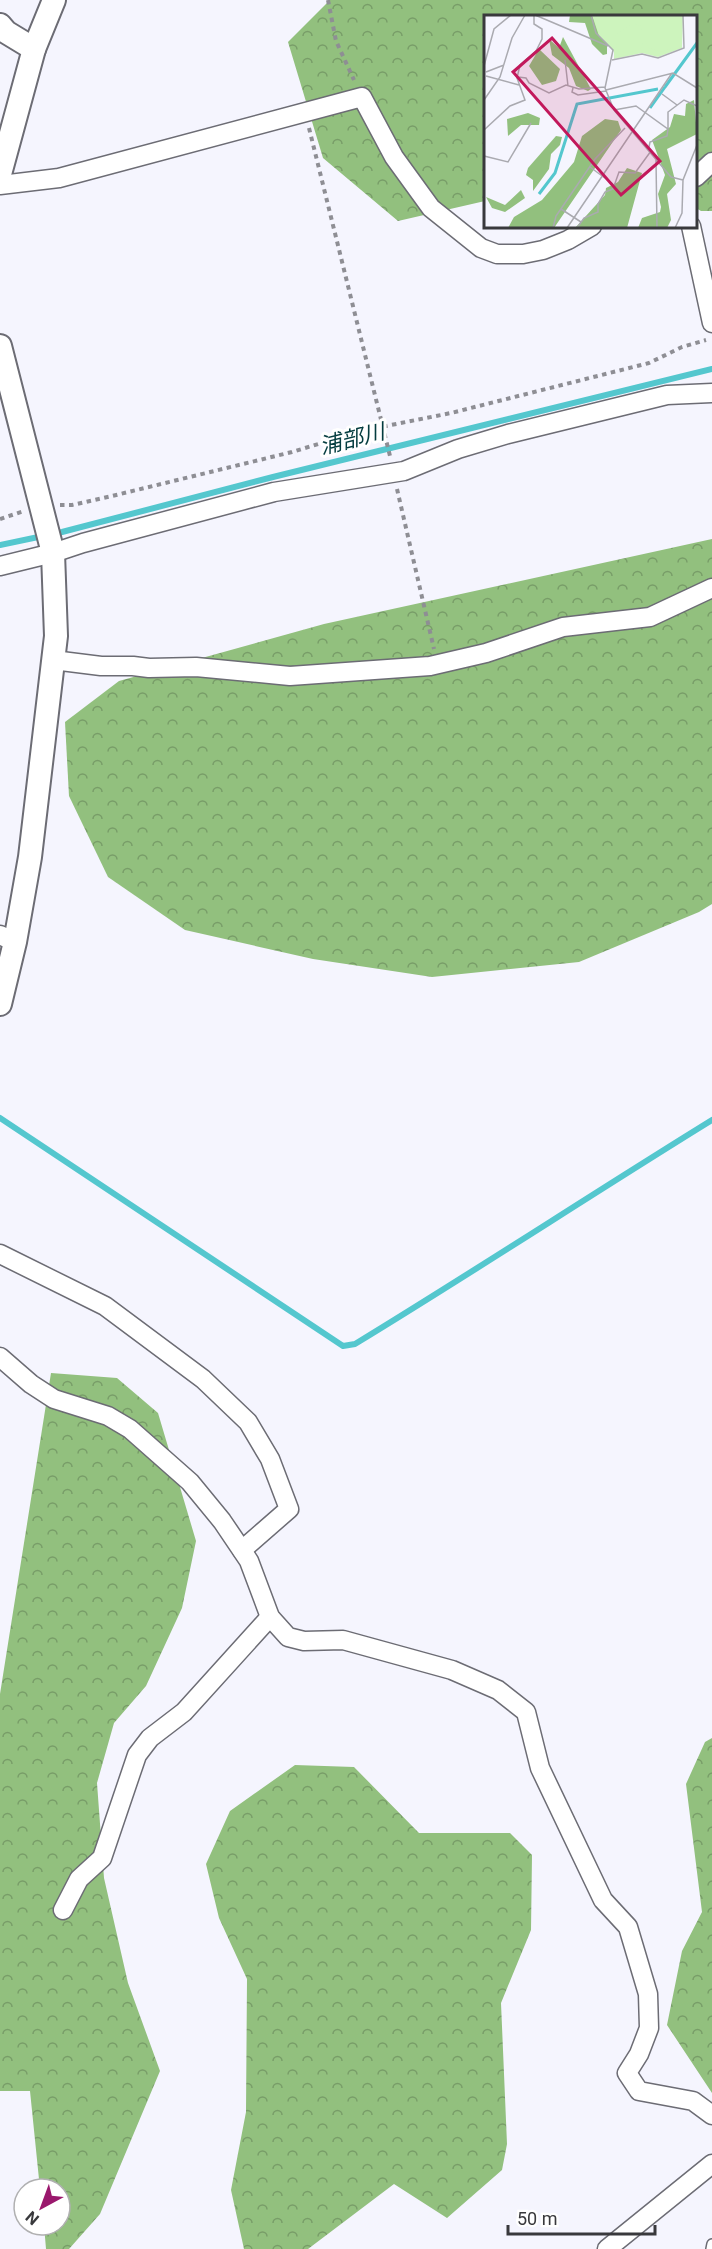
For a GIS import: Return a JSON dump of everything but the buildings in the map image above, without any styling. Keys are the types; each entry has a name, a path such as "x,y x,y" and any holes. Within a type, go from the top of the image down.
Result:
{"street":[{"path":"0,174 34,49 54,0"},
{"path":"0,25 6,32 34,49"},
{"path":"0,185 59,178 362,97 394,157 432,208 481,248 497,254 523,254 543,250 568,240 589,228"},
{"path":"697,176 712,162"},
{"path":"691,228 712,323"},
{"path":"0,346 53,553 56,636 30,857 7,938 0,1004"},
{"path":"0,566 274,492 404,471 458,449 508,434 667,395 712,393"},
{"path":"53,660 100,666 196,667 290,676 437,664 486,653 563,627 650,617 712,588"},
{"path":"0,1254 105,1306 203,1379 248,1422 270,1459 289,1509 242,1550"},
{"path":"0,1357 31,1384 54,1399 108,1416 130,1429 190,1482 249,1561 270,1617 288,1637 304,1641 343,1641 452,1671 498,1690 526,1712 540,1768 603,1900 628,1927 648,1994 649,2028 639,2054 627,2073 639,2091 693,2101 712,2115"},
{"path":"63,1910 80,1879 102,1858 137,1755 150,1737 184,1712 270,1617"},
{"path":"607,2249 712,2164"}],"lane":[{"path":"711,2249 712,2244"}],"path":[{"path":"328,0 336,41 362,97"},
{"path":"305,113 384,427 437,664"},
{"path":"0,519 41,506 72,505 112,496 649,363 682,347 712,338"}],"green space":[{"path":"330,0 712,0 712,211 697,209 697,15 484,15 484,201 398,221 323,158 288,42"},
{"path":"712,539 712,904 699,912 579,962 432,977 313,959 185,930 108,877 69,796 65,722 119,681 324,624"},
{"path":"51,1373 117,1378 158,1413 196,1541 182,1608 146,1686 114,1723 97,1783 104,1878 128,1983 160,2071 100,2214 69,2249 46,2249 45,2237 72,2237 72,2177 39,2177 30,2091 0,2091 0,1694"},
{"path":"712,1738 712,2093 667,2025 682,1951 702,1912 686,1784 705,1742"},
{"path":"295,1765 354,1767 419,1833 510,1833 532,1855 531,1930 501,2003 507,2144 502,2170 447,2218 394,2184 308,2249 244,2249 231,2190 246,2112 247,1979 219,1918 206,1864 230,1811"}],"waterway":[{"name":"浦部川","path":"0,545 62,532 273,477 712,369"},
{"path":"0,1118 343,1346 355,1344 445,1289 712,1120"}]}
